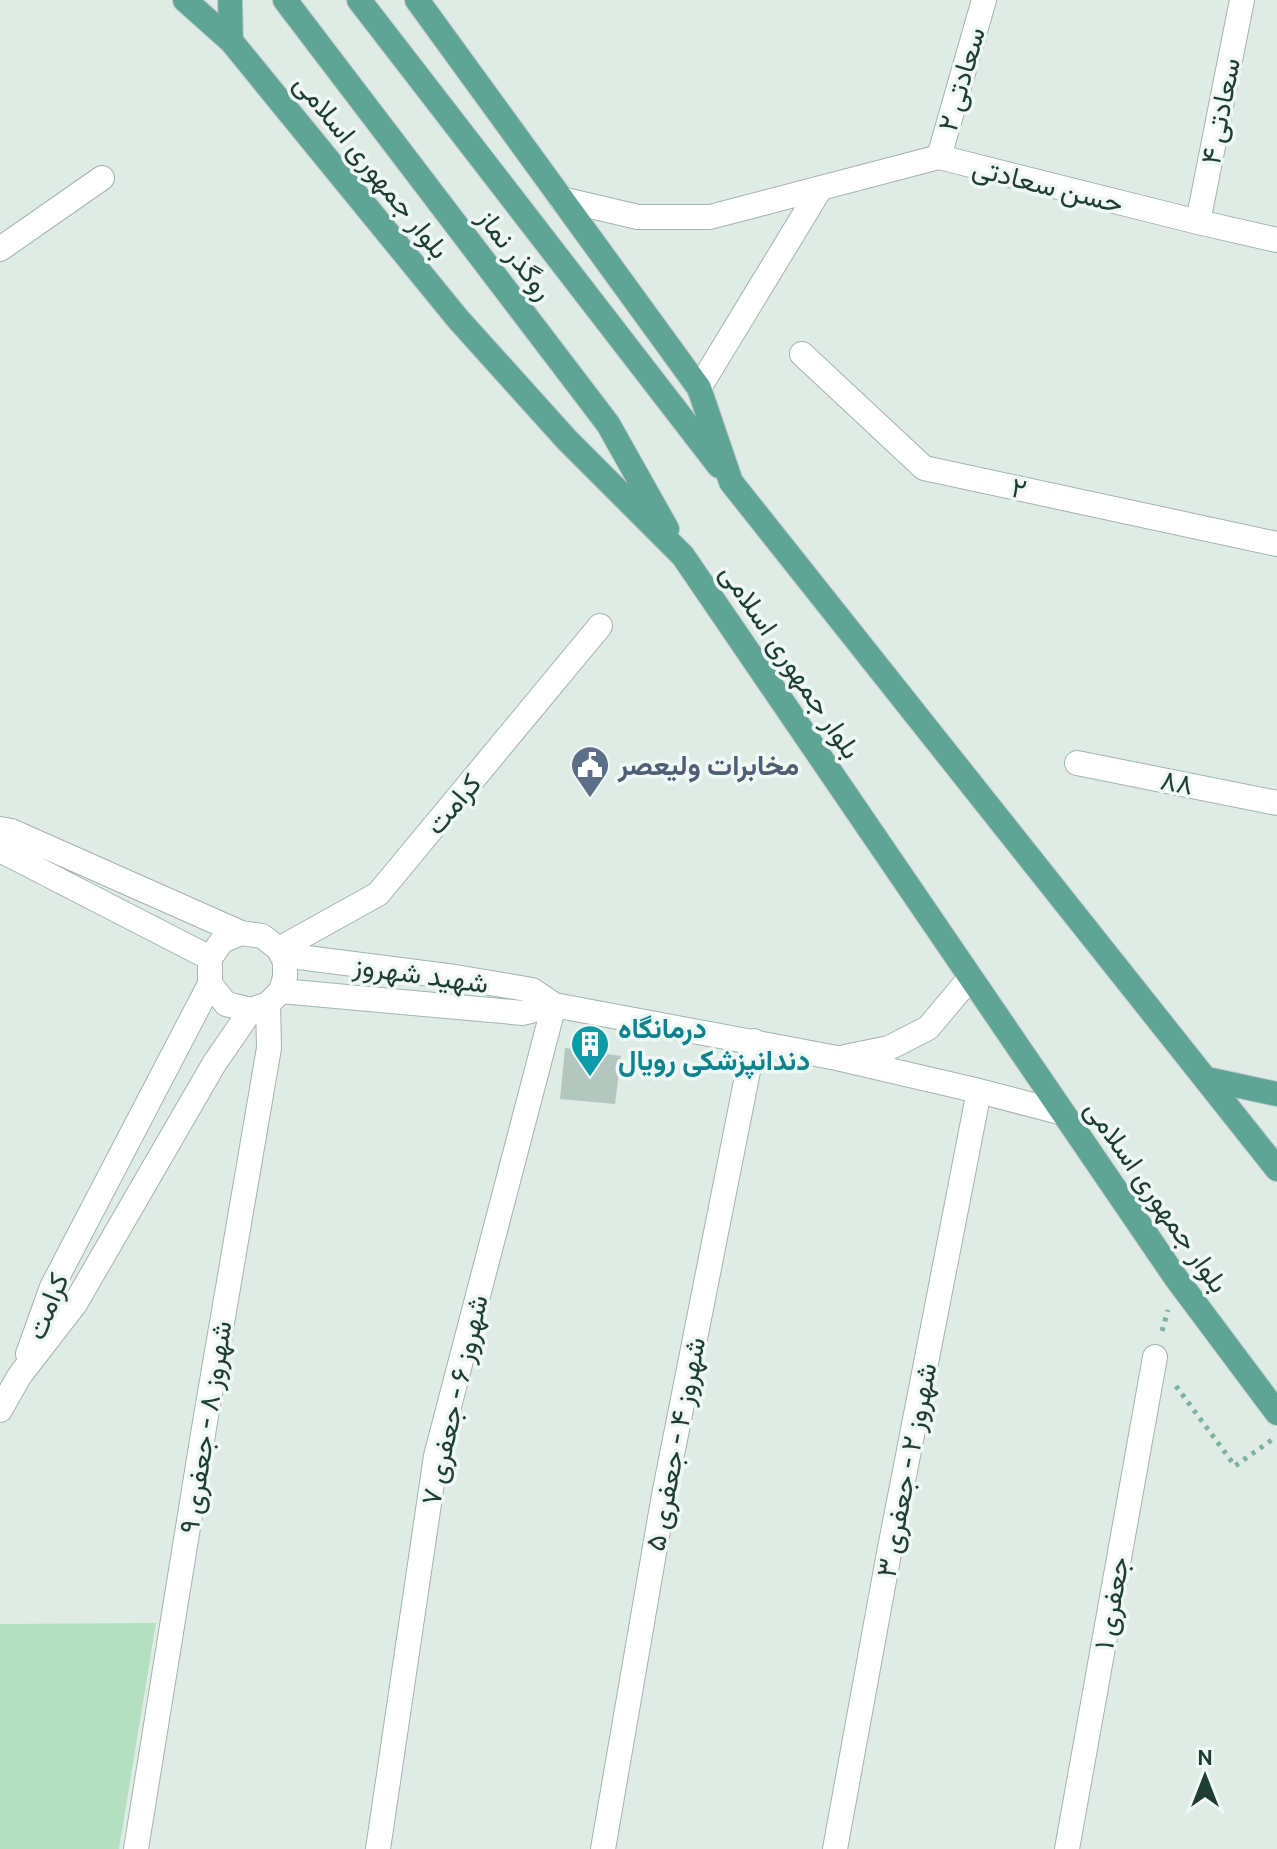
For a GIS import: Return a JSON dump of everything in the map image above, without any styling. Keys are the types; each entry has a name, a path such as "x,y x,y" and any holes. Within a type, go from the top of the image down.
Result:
{"main road":[{"name":"بلوار جمهوری اسلامی","path":"185,0 231,41 458,319 567,440 683,556 1176,1278 1277,1413"},
{"path":"230,0 231,41"},
{"name":"روگذر نماز","path":"285,0 608,424 683,556"},
{"name":"روگذر نماز","path":"359,0 731,482"},
{"name":"بلوار جمهوری اسلامی","path":"417,0 699,388 731,482 1277,1169"},
{"path":"1207,1079 1277,1094"}],"street":[{"name":"سعادتی ۲","path":"939,157 984,0"},
{"name":"سعادتی ۴","path":"1198,222 1242,0"},
{"name":"حسن سعادتی","path":"561,199 638,217 710,217 939,157 1277,240"},
{"path":"0,249 102,178"},
{"path":"699,388 820,189"},
{"name":"۲","path":"802,354 924,468 1277,544"},
{"name":"کرامت","path":"281,952 378,894 600,626"},
{"name":"۸۸","path":"1077,763 1277,803"},
{"path":"0,829 11,831 241,933 262,936 281,952 285,962 285,977 267,1002 226,1004 210,984 210,958 222,941 241,933"},
{"path":"0,850 210,958"},
{"name":"شهید شهروز","path":"281,952 532,990 554,1005 837,1058 1063,1113"},
{"path":"837,1058 889,1048 928,1028 970,978"},
{"name":"کرامت","path":"20,1375 52,1287 210,984"},
{"name":"کرامت","path":"0,1410 20,1375 75,1304 214,1064 267,1002"},
{"name":"شهید شهروز","path":"267,1002 523,1013 554,1005"},
{"name":"شهروز ۸ - جعفری ۹","path":"136,1849 269,1048 267,1002"},
{"name":"شهروز ۶ - جعفری ۷","path":"378,1849 436,1456 554,1005"},
{"name":"شهروز ۴ - جعفری ۵","path":"603,1849 664,1495 754,1041"},
{"name":"شهروز ۲ - جعفری ۳","path":"835,1849 979,1091"},
{"name":"جعفری ۱","path":"1067,1849 1155,1357"}],"path":[{"path":"1176,1278 1155,1357 1235,1466 1277,1435"}],"green space":[{"path":"156,1623 119,1849 0,1849 0,1624"}],"building":[{"name":"درمانگاه دندانپزشکی رویال","path":"565,1048 621,1056 615,1104 560,1099"}],"place":[{"name":"مخابرات ولیعصر","path":"590,799"},
{"name":"درمانگاه دندانپزشکی رویال","path":"590,1078"}]}
